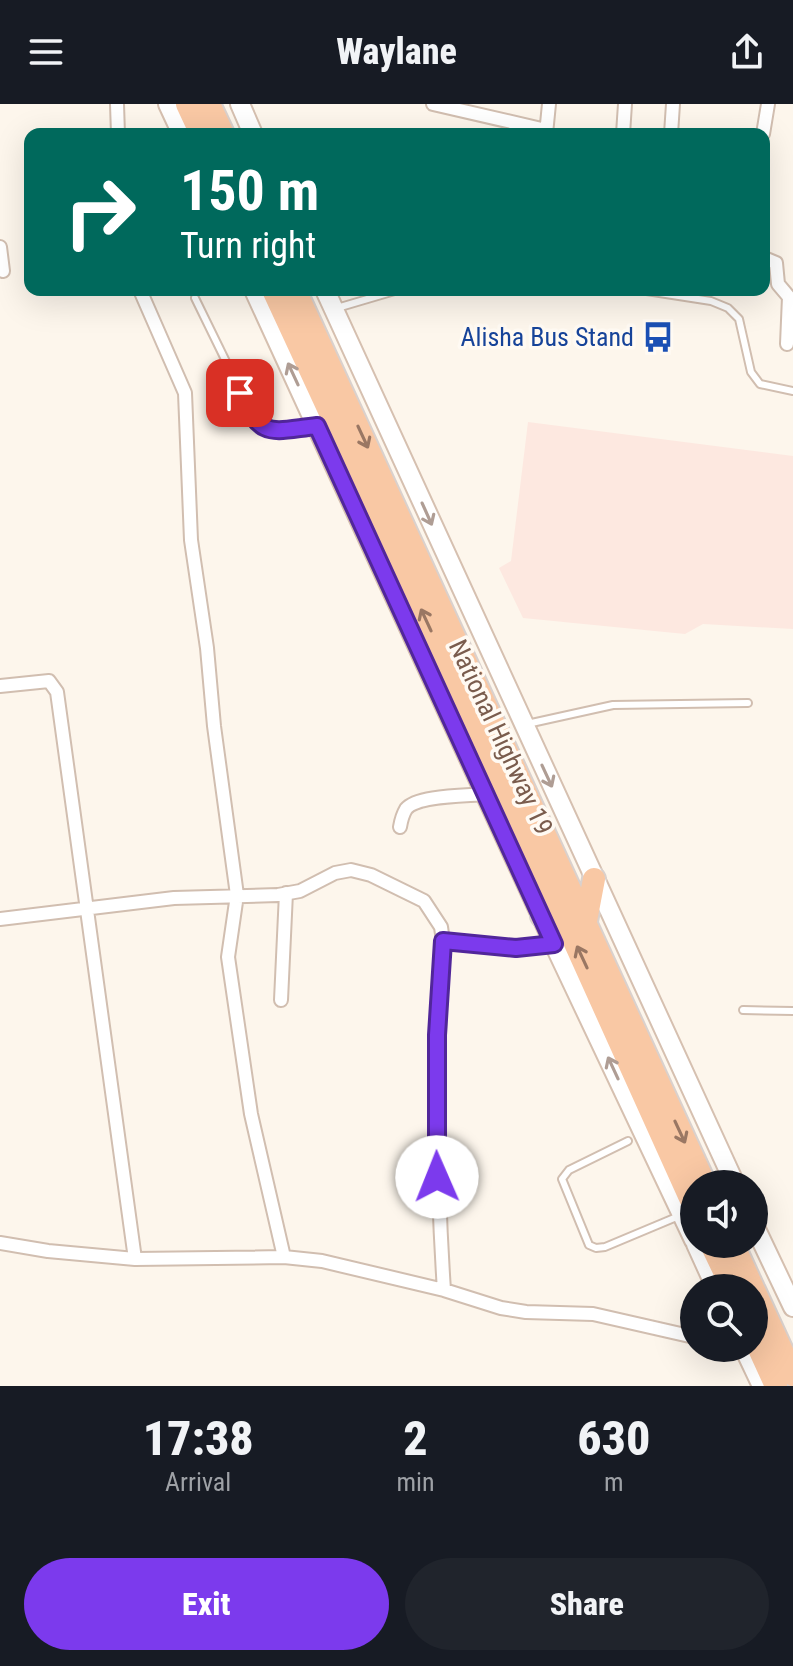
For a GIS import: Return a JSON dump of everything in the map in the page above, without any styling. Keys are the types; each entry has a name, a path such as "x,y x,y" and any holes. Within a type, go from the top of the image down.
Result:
{"highway":[{"path":"187,104 198,128"},
{"path":"209,104 220,128"},
{"path":"276,296 570,931 680,1192"},
{"name":"National Highway 19","path":"298,296 570,931 698,1170"},
{"path":"570,931 594,879"},
{"path":"542,916 570,931"},
{"path":"768,1320 793,1375"},
{"path":"765,1362 776,1386"}],"main road":[{"path":"168,104 179,128"},
{"path":"240,104 250,128"},
{"path":"257,296 542,916"},
{"path":"328,296 729,1170"},
{"path":"768,1254 793,1307"},
{"path":"751,1362 762,1386"}],"street":[{"path":"117,104 118,128"},
{"path":"433,104 530,128"},
{"path":"546,128 549,104"},
{"path":"623,128 625,104"},
{"path":"671,128 673,104"},
{"path":"764,128 768,104"},
{"path":"0,247 3,271"},
{"path":"770,260 776,263 778,284 789,297 787,344"},
{"path":"143,296 185,393 194,566 237,895 228,957 251,1114 284,1257"},
{"path":"0,686 49,681 57,692 135,1259"},
{"path":"400,827 405,811 412,804 486,794"},
{"path":"0,919 174,898 286,893 300,891 343,870 371,875 424,901 441,927 443,941 436,1088 438,1203 444,1290"},
{"path":"281,1000 286,893"},
{"path":"443,941 504,948 570,931"},
{"path":"0,1243 135,1259 284,1257 322,1261 444,1290 501,1308 593,1314 680,1334"}],"lane":[{"path":"334,309 378,296"},
{"path":"679,296 711,301 728,308 739,319 751,372 760,384 793,391"},
{"path":"195,298 257,425 277,430 317,426"},
{"path":"523,725 613,705 748,703"},
{"path":"743,1010 793,1011"},
{"path":"628,1141 569,1170 562,1179 589,1245 605,1247 680,1214"}],"shaded area":[{"path":"528,422 793,456 793,629 703,624 685,634 523,618 499,568 511,561"}],"place":[{"name":"Alisha Bus Stand","path":"658,337"}],"route":[{"path":"240,393 251,417 265,429 317,426 554,944 516,948 443,941 437,1035 437,1177"}]}
